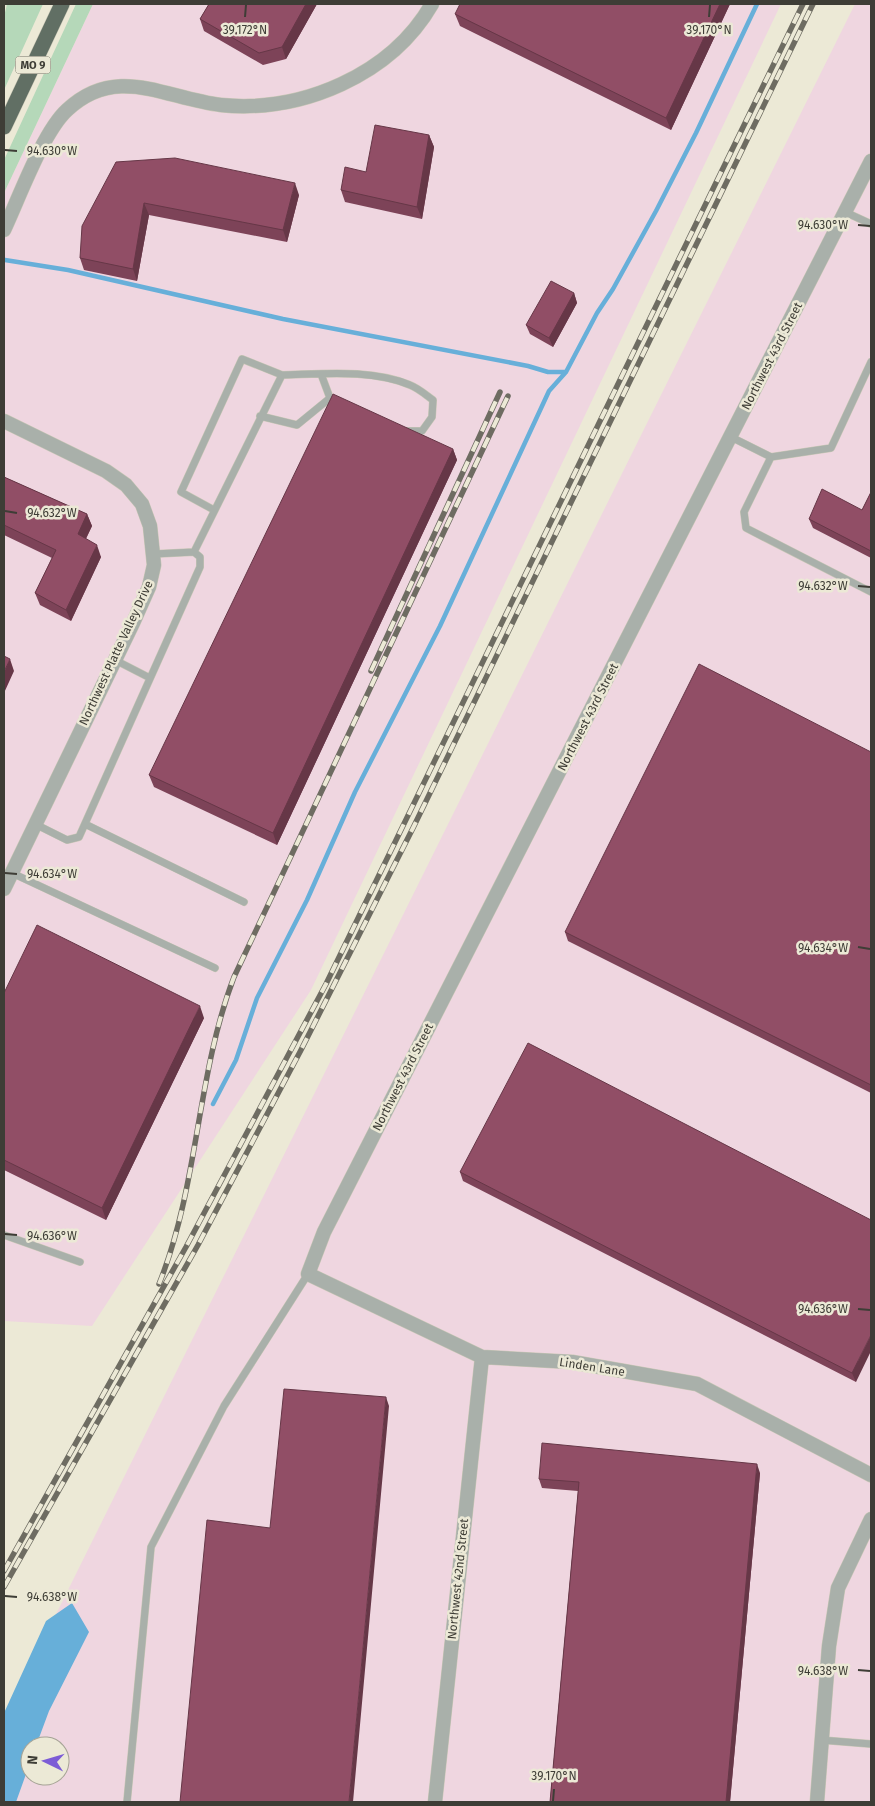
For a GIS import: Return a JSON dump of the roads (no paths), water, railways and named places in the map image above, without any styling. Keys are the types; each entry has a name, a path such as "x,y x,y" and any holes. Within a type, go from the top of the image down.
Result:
{"highway":[{"name":"MO 9","path":"4,127 62,4"}],"street":[{"path":"4,230 54,123 68,109 85,97 104,89 134,85 154,88 198,101 221,105 268,105 306,97 343,83 383,59 412,32 432,4"},
{"name":"Northwest 43rd Street","path":"308,1274 324,1232 871,161"},
{"name":"Northwest Platte Valley Drive","path":"4,421 106,471 126,485 142,504 150,526 154,554 154,565 149,587 4,889"},
{"name":"Linden Lane","path":"308,1274 482,1357 572,1362 696,1384 871,1474"},
{"name":"Northwest 42nd Street","path":"435,1802 482,1357"},
{"path":"817,1802 829,1646 838,1588 871,1519"}],"lane":[{"path":"845,212 871,224"},
{"path":"214,510 180,492 242,359 282,375 321,374 384,377 412,385 433,400 432,417 422,431 405,431 397,427"},
{"path":"731,437 771,457 831,448 871,362"},
{"path":"321,374 330,398 346,406"},
{"path":"194,552 282,375"},
{"path":"260,416 297,425 330,398"},
{"path":"771,457 744,512 746,528 871,592"},
{"path":"35,824 66,840 79,837 200,567 200,557 194,552 154,554"},
{"path":"115,660 150,678"},
{"path":"85,824 244,902"},
{"path":"12,872 215,968"},
{"path":"4,1235 80,1262"},
{"path":"127,1802 151,1547 224,1406 308,1274"},
{"path":"821,1740 871,1744"}],"water":[{"path":"72,1603 89,1632 49,1711 40,1736 20,1736 20,1786 22,1786 16,1802 4,1802 4,1713 46,1621"}],"waterway":[{"path":"213,1104 236,1060 257,998 307,900 355,792 440,626 549,391 566,372 597,313 613,289 656,211 696,133 757,4"},
{"path":"5,260 68,270 283,319 528,366 548,372 566,372"}],"railway":[{"path":"4,1571 186,1247 326,984 803,4"},
{"path":"4,1587 198,1245 301,1050 413,828 813,4"},
{"path":"371,671 500,392"},
{"path":"159,1284 182,1208 212,1053 234,977 508,396"}]}
